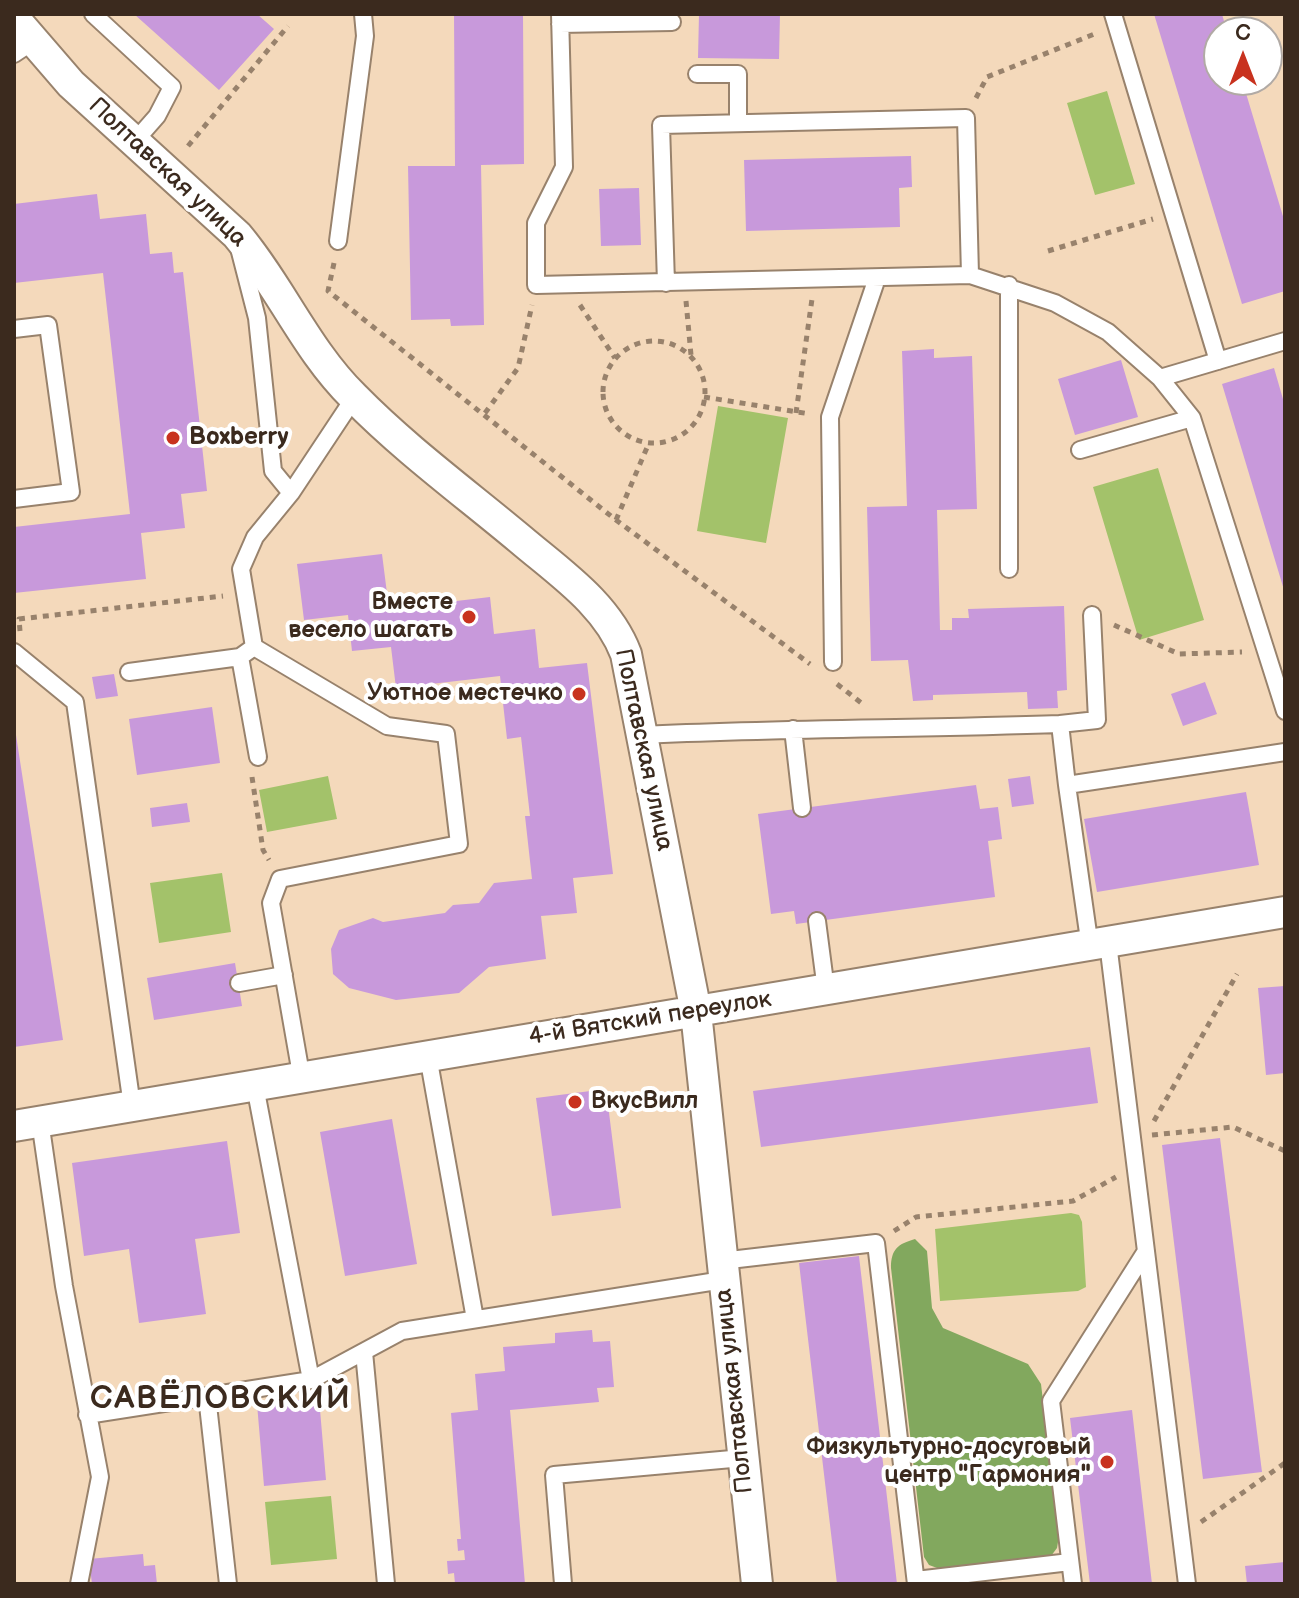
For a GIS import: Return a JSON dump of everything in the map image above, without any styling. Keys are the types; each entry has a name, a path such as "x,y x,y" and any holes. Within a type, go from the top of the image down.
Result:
{"street":[{"name":"Полтавская улица","path":"14,18 23,48 135,141 237,235 256,257 314,349 354,398 579,588 618,633 626,654 696,1012 757,1584"},
{"name":"4-й Вятский переулок","path":"27,1124 1285,912"}],"lane":[{"path":"93,14 172,87 157,116 135,141"},
{"path":"338,241 365,36 363,14"},
{"path":"672,22 560,19 564,167 536,223 536,285 970,275 1009,285 1055,303 1108,332 1160,378 1192,418 1285,711"},
{"path":"1114,20 1218,361"},
{"path":"697,74 738,74 738,123"},
{"path":"666,283 661,125 966,118 970,275"},
{"path":"237,235 257,318 273,471 291,493"},
{"path":"827,667 830,417 877,278"},
{"path":"1009,285 1009,569"},
{"path":"14,329 48,325 71,492 14,499"},
{"path":"1160,378 1285,341"},
{"path":"302,1080 271,903 280,879 459,844 446,734 387,726 254,647 241,569 255,537 291,493 354,398"},
{"path":"1080,450 1192,418"},
{"path":"642,735 890,725 945,728 1097,720 1092,615"},
{"path":"129,672 240,657 254,647"},
{"path":"19,655 75,702 132,1106"},
{"path":"240,657 258,757"},
{"path":"1060,724 1067,785 1099,945 1135,1166 1187,1584"},
{"path":"793,729 802,808"},
{"path":"1067,785 1285,752"},
{"path":"817,921 826,990"},
{"path":"239,983 282,967"},
{"path":"428,1056 475,1319"},
{"path":"255,1086 311,1380"},
{"path":"27,1124 100,1477 79,1584"},
{"path":"87,1415 311,1380 402,1331 876,1243 916,1582 1070,1562"},
{"path":"1073,1584 1051,1401 1146,1251"},
{"path":"364,1352 386,1584"},
{"path":"207,1396 228,1584"},
{"path":"563,1584 554,1475 743,1458"}],"path":[{"path":"966,118 987,77 1114,20"},
{"path":"188,146 288,26"},
{"path":"1048,251 1173,213"},
{"path":"328,291 338,241"},
{"path":"796,413 814,279"},
{"path":"684,282 691,356"},
{"path":"485,413 518,368 536,285"},
{"path":"567,286 615,358"},
{"path":"316,297 328,291"},
{"path":"328,291 616,520 827,667"},
{"path":"659,341 676,346 691,356 701,371 704,397 696,422 683,434 667,441 649,443 632,438 609,417 603,386 615,358 627,348 659,341"},
{"path":"704,397 830,417"},
{"path":"616,520 649,443"},
{"path":"19,655 19,619 244,593"},
{"path":"1092,615 1179,654 1266,652"},
{"path":"834,682 890,725"},
{"path":"258,757 251,773 263,850 280,879"},
{"path":"1237,974 1146,1136 1233,1127 1285,1151"},
{"path":"876,1243 916,1217 1073,1201 1135,1166"},
{"path":"1180,1537 1285,1463"}],"green space":[{"path":"1107,91 1135,184 1095,195 1067,103"},
{"path":"718,406 788,418 766,543 697,531"},
{"path":"1158,468 1204,620 1139,640 1093,487"},
{"path":"328,776 337,819 267,832 259,790"},
{"path":"222,873 231,932 159,943 150,883"},
{"path":"1071,1213 1079,1215 1082,1222 1086,1287 1078,1291 940,1301 935,1229"},
{"path":"915,1239 927,1251 932,1308 943,1328 1028,1364 1041,1384 1059,1536 1057,1548 1051,1556 940,1569 929,1565 924,1557 891,1268 892,1256 897,1248"},
{"path":"331,1496 337,1559 271,1565 265,1502"}],"building":[{"path":"134,14 257,14 274,29 219,90"},
{"path":"454,14 523,16 524,164 481,165 484,325 451,326 450,319 411,320 408,166 455,166"},
{"path":"699,14 780,14 779,59 698,58"},
{"path":"1154,14 1222,14 1203,16 1203,96 1247,96 1285,223 1285,291 1242,304"},
{"path":"911,156 912,187 899,188 900,227 746,231 744,160"},
{"path":"639,188 641,245 601,246 599,189"},
{"path":"97,194 100,219 146,214 150,254 172,252 174,273 183,272 207,491 181,494 185,528 141,533 146,579 14,593 14,527 130,514 103,273 14,283 14,204"},
{"path":"934,349 934,358 972,356 977,509 937,510 940,630 952,630 952,618 969,618 968,609 1064,606 1067,690 1057,691 1058,708 1028,709 1027,692 933,695 933,700 913,701 908,660 871,661 867,507 907,506 902,351"},
{"path":"1121,360 1138,417 1075,435 1058,379"},
{"path":"1274,368 1285,406 1284,590 1222,384"},
{"path":"382,554 389,609 490,597 494,634 535,629 539,668 587,663 613,874 573,878 577,913 541,916 546,959 489,967 459,993 396,1000 349,988 333,974 331,949 339,930 373,918 383,922 445,913 453,905 479,903 494,883 532,879 525,816 530,816 521,737 507,739 500,676 396,688 391,647 352,651 348,615 304,620 297,564"},
{"path":"114,674 118,696 96,699 92,677"},
{"path":"1205,682 1217,714 1183,726 1171,694"},
{"path":"212,707 220,763 137,775 129,719"},
{"path":"14,722 63,1040 14,1047"},
{"path":"1030,776 1034,804 1012,807 1008,779"},
{"path":"976,785 980,809 998,807 1002,839 988,841 995,897 796,924 794,911 771,914 758,814"},
{"path":"1246,792 1259,865 1097,892 1084,819"},
{"path":"187,803 190,822 152,827 150,808"},
{"path":"235,963 242,1006 154,1020 147,978"},
{"path":"1285,986 1285,1073 1266,1075 1258,988"},
{"path":"1090,1047 1098,1103 761,1147 753,1091"},
{"path":"606,1089 621,1208 552,1216 536,1098"},
{"path":"392,1119 417,1264 345,1276 320,1132"},
{"path":"1220,1138 1262,1472 1203,1479 1162,1145"},
{"path":"227,1141 240,1233 195,1239 206,1314 139,1323 129,1249 84,1256 72,1163"},
{"path":"859,1256 897,1584 837,1584 799,1263"},
{"path":"592,1330 593,1342 610,1341 614,1387 597,1388 599,1402 510,1410 525,1584 455,1584 454,1573 448,1574 447,1561 465,1560 464,1550 458,1551 457,1539 461,1539 451,1413 478,1410 475,1374 505,1371 503,1347 555,1343 555,1333"},
{"path":"319,1398 326,1480 264,1486 257,1404"},
{"path":"1132,1410 1152,1584 1090,1584 1070,1418"},
{"path":"143,1554 144,1566 155,1565 157,1584 92,1584 89,1559"},
{"path":"1285,1562 1285,1584 1247,1584 1245,1566"}],"place":[{"name":"Boxberry","path":"173,438"},
{"name":"Вместе весело шагать","path":"469,617"},
{"name":"Уютное местечко","path":"579,694"},
{"name":"ВкусВилл","path":"575,1102"},
{"name":"Физкультурно-досуговый центр \"Гармония\"","path":"1107,1462"}],"district":[{"name":"САВЁЛОВСКИЙ","path":"221,1400"}]}
